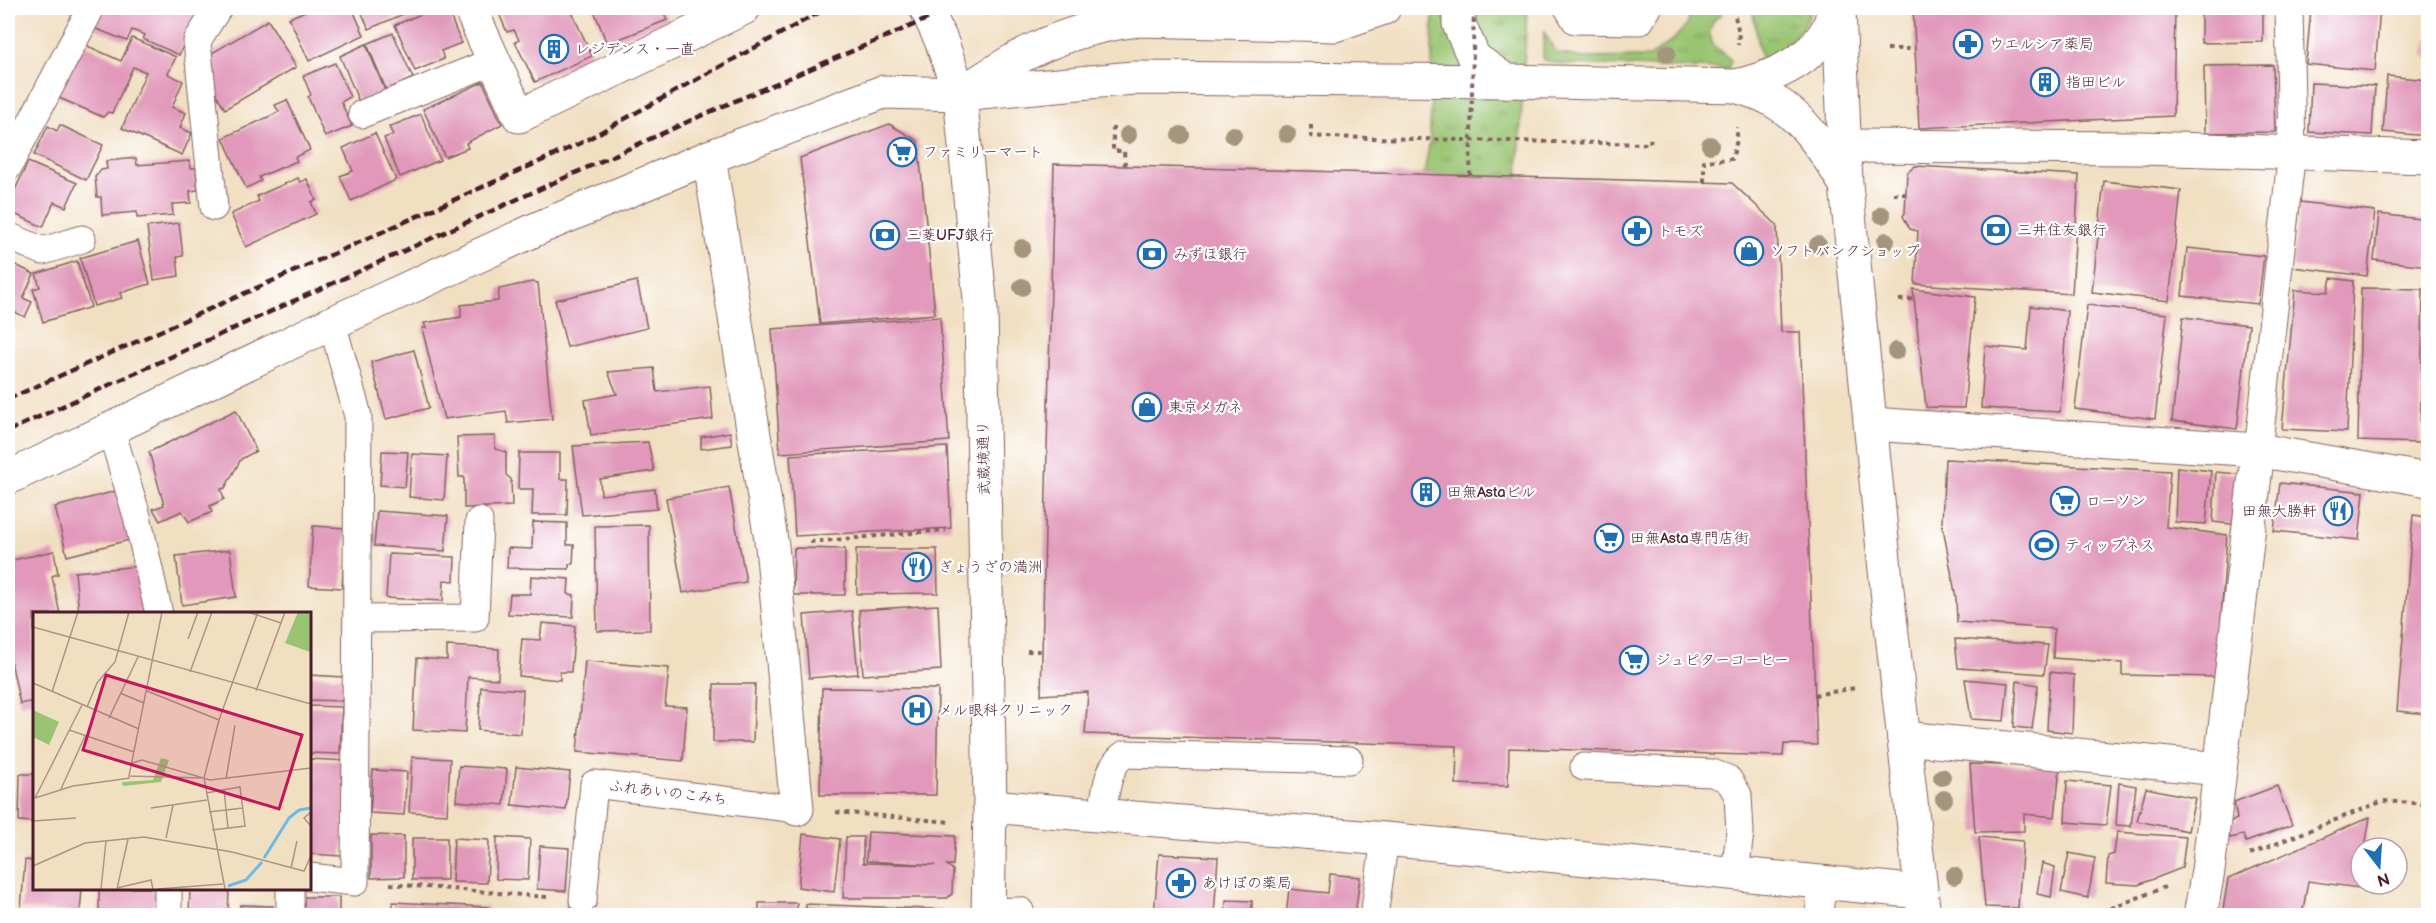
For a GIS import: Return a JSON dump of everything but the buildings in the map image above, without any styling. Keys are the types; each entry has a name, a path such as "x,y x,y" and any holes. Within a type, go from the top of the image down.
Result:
{"street":[{"path":"470,8 519,116 688,20 744,8"},
{"name":"武蔵境通り","path":"926,8 941,40 960,94 981,310 990,815 988,914"},
{"path":"960,94 1031,51 1092,28 1112,23 1138,20 1335,25 1384,8"},
{"path":"1460,8 1459,24 1474,58 1506,81"},
{"path":"8,478 333,323 542,227 709,157 883,92 960,94 1133,78 1506,81 1736,86 1766,79 1799,60 1813,48 1827,30 1837,8"},
{"path":"990,815 1102,815 1385,839 1735,874 1821,900 1922,904 1846,185 1846,146 1837,8"},
{"path":"1736,86 1771,99 1798,120 1821,144 1846,185"},
{"path":"1846,146 2292,151 2428,157"},
{"path":"709,157 772,546 797,809"},
{"path":"1871,424 2259,450 2428,480"},
{"path":"2200,915 2208,871 2259,450"},
{"path":"1905,738 2220,769"}],"lane":[{"path":"8,167 91,8"},
{"path":"214,207 197,41 218,8"},
{"path":"1568,8 1575,20 1640,21 1648,8"},
{"path":"2259,450 2292,151 2289,8"},
{"path":"363,114 494,61"},
{"path":"8,236 43,251 82,239"},
{"path":"310,877 355,882 358,416 333,323"},
{"path":"111,430 137,516 159,612"},
{"path":"358,619 475,618 479,521"},
{"path":"1102,815 1106,787 1117,759 1125,754 1349,760"},
{"path":"1584,767 1712,773 1728,779 1738,795 1740,832 1735,874"},
{"name":"ふれあいのこみち","path":"583,900 594,784 797,809"},
{"path":"1374,915 1385,839"},
{"path":"168,890 168,915"},
{"path":"290,890 290,915"},
{"path":"988,914 1020,911"}],"path":[{"path":"1470,176 1474,8"},
{"path":"1733,8 1738,33 1738,53"},
{"path":"1887,49 1915,49"},
{"path":"1311,125 1311,136 1325,138 1650,144 1651,136"},
{"path":"1113,127 1113,151 1125,151 1125,166"},
{"path":"1704,182 1704,161 1732,159 1737,140"},
{"path":"1893,194 1905,194"},
{"path":"1899,300 1914,299"},
{"path":"772,546 956,529"},
{"path":"1814,694 1856,688"},
{"path":"8,776 12,915"},
{"path":"797,809 990,815"},
{"path":"355,882 583,900"}],"green space":[{"path":"1433,8 1527,8 1518,177 1424,175 1430,139"},
{"path":"1690,8 1719,8 1721,15 1714,20 1709,32 1713,45 1731,60 1728,69 1562,64 1543,60 1544,32 1556,53 1584,58 1649,57 1672,41 1688,24"},
{"path":"1752,8 1811,8 1805,24 1792,40 1762,63"}],"railway":[{"path":"8,399 579,144 827,8"},
{"path":"8,431 707,113 953,8"}],"place":[{"name":"ウエルシア薬局","path":"1968,44"},
{"name":"レジデンス・一直","path":"554,49"},
{"name":"指田ビル","path":"2045,82"},
{"name":"ファミリーマート","path":"902,152"},
{"name":"三井住友銀行","path":"1996,230"},
{"name":"トモズ","path":"1637,231"},
{"name":"三菱UFJ銀行","path":"885,235"},
{"name":"ソフトバンクショップ","path":"1749,251"},
{"name":"みずほ銀行","path":"1152,254"},
{"name":"東京メガネ","path":"1147,407"},
{"name":"田無Astaビル","path":"1426,492"},
{"name":"ローソン","path":"2065,501"},
{"name":"田無大勝軒","path":"2338,511"},
{"name":"田無Asta専門店街","path":"1609,538"},
{"name":"ティップネス","path":"2044,545"},
{"name":"ぎょうざの満洲","path":"917,567"},
{"name":"ジュピターコーヒー","path":"1634,660"},
{"name":"メル眼科クリニック","path":"917,710"},
{"name":"あけぼの薬局","path":"1181,883"}]}
